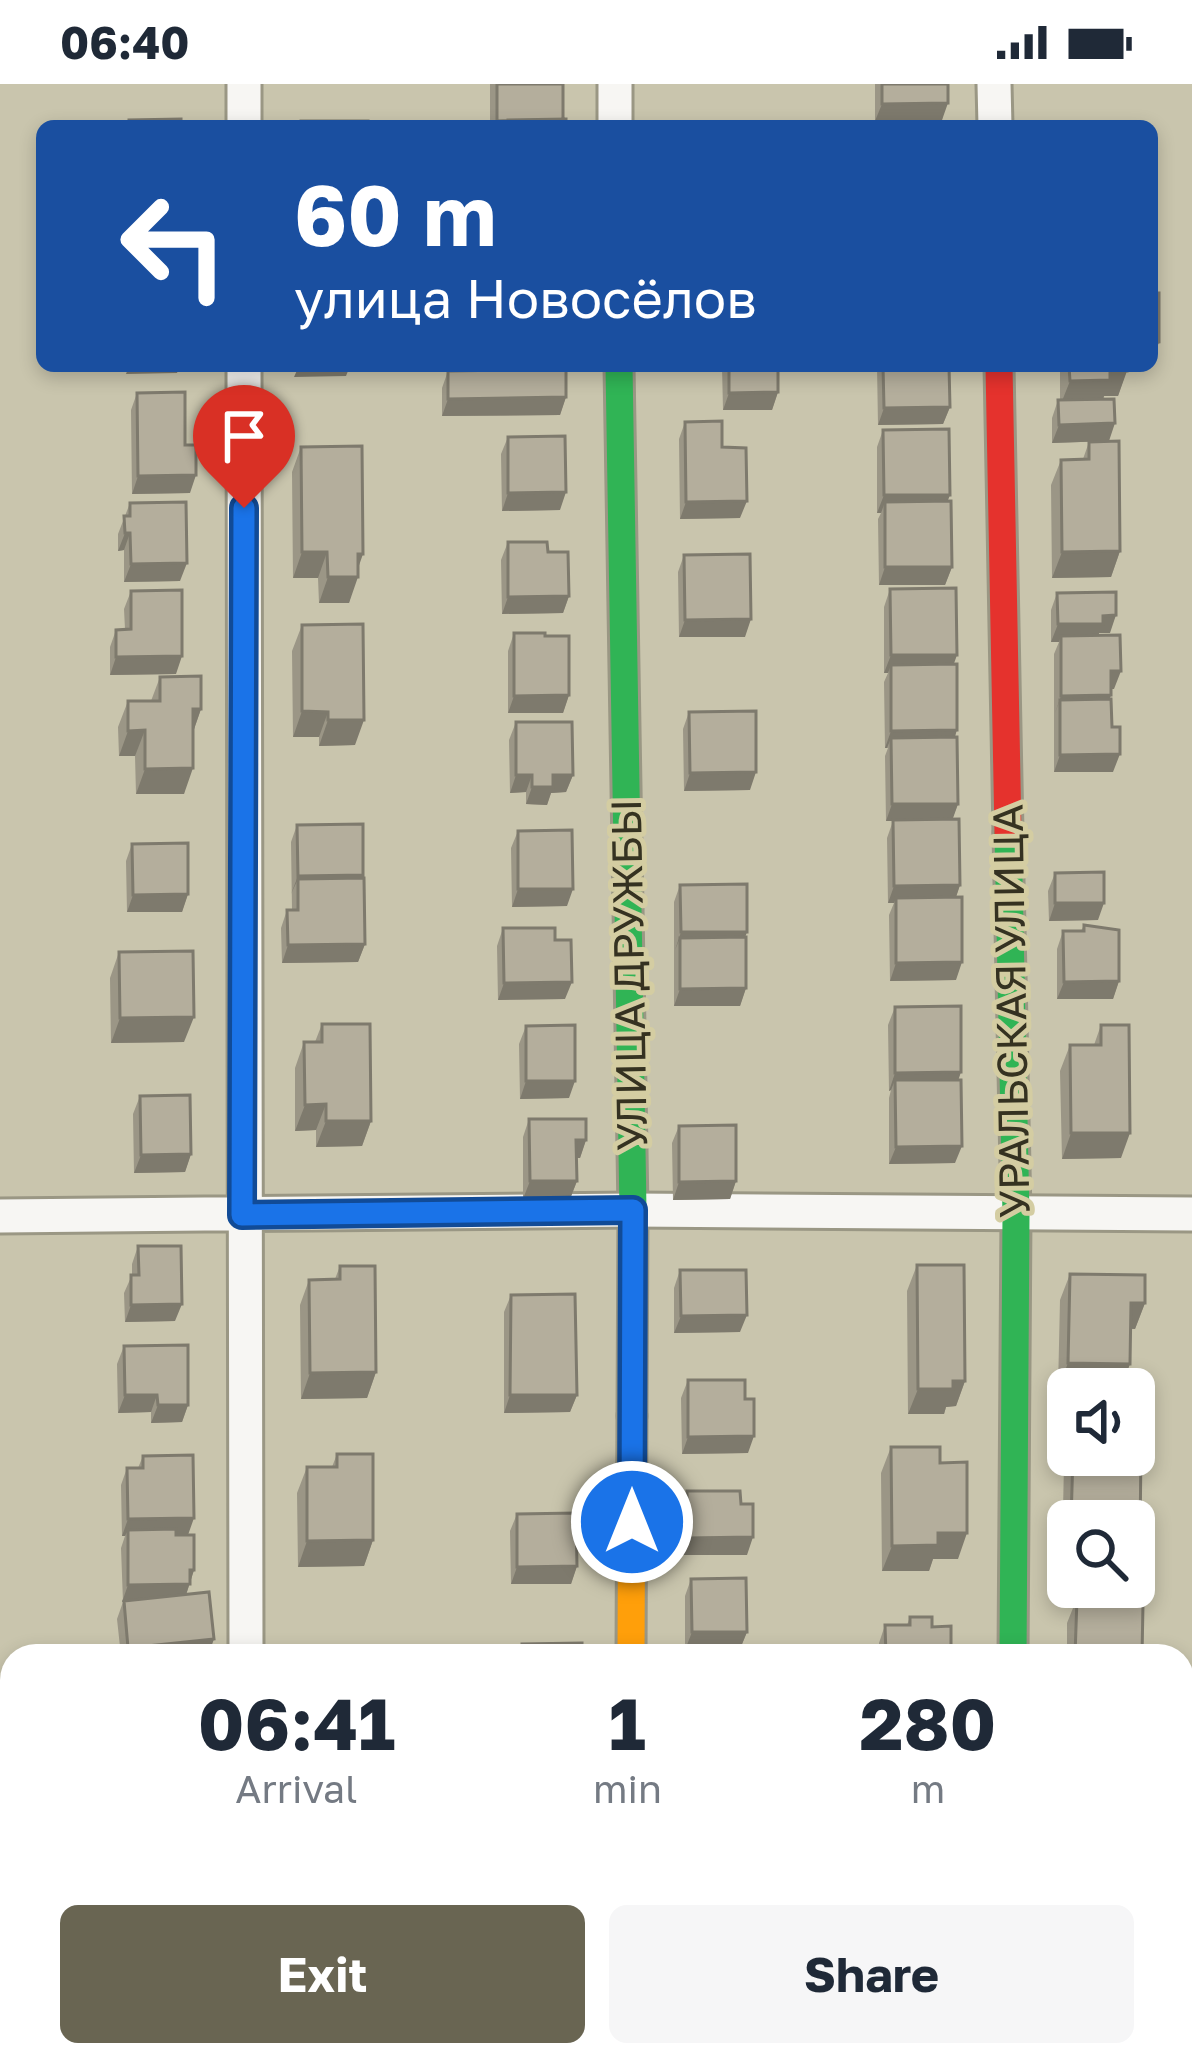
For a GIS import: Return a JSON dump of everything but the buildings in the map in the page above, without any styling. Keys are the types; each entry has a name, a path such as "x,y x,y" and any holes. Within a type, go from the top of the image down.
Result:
{"street":[{"path":"244,84 244,120"},
{"path":"615,84 615,120"},
{"path":"994,84 995,120"},
{"path":"244,372 245,1644"},
{"name":"УЛИЦА ДРУЖБЫ","path":"619,372 633,1210 632,1644"},
{"name":"УРАЛЬСКАЯ УЛИЦА","path":"999,372 1016,1215 1013,1644"},
{"path":"0,1216 633,1210 1192,1214"}],"traffic: fast":[{"path":"619,372 632,1416"},
{"path":"1008,833 1016,1215 1013,1644"}],"traffic: slow":[{"path":"631,1644 632,1416"}],"traffic: jam":[{"path":"999,372 1008,833"}],"route":[{"path":"244,508 242,1215 633,1210 632,1522"}]}
